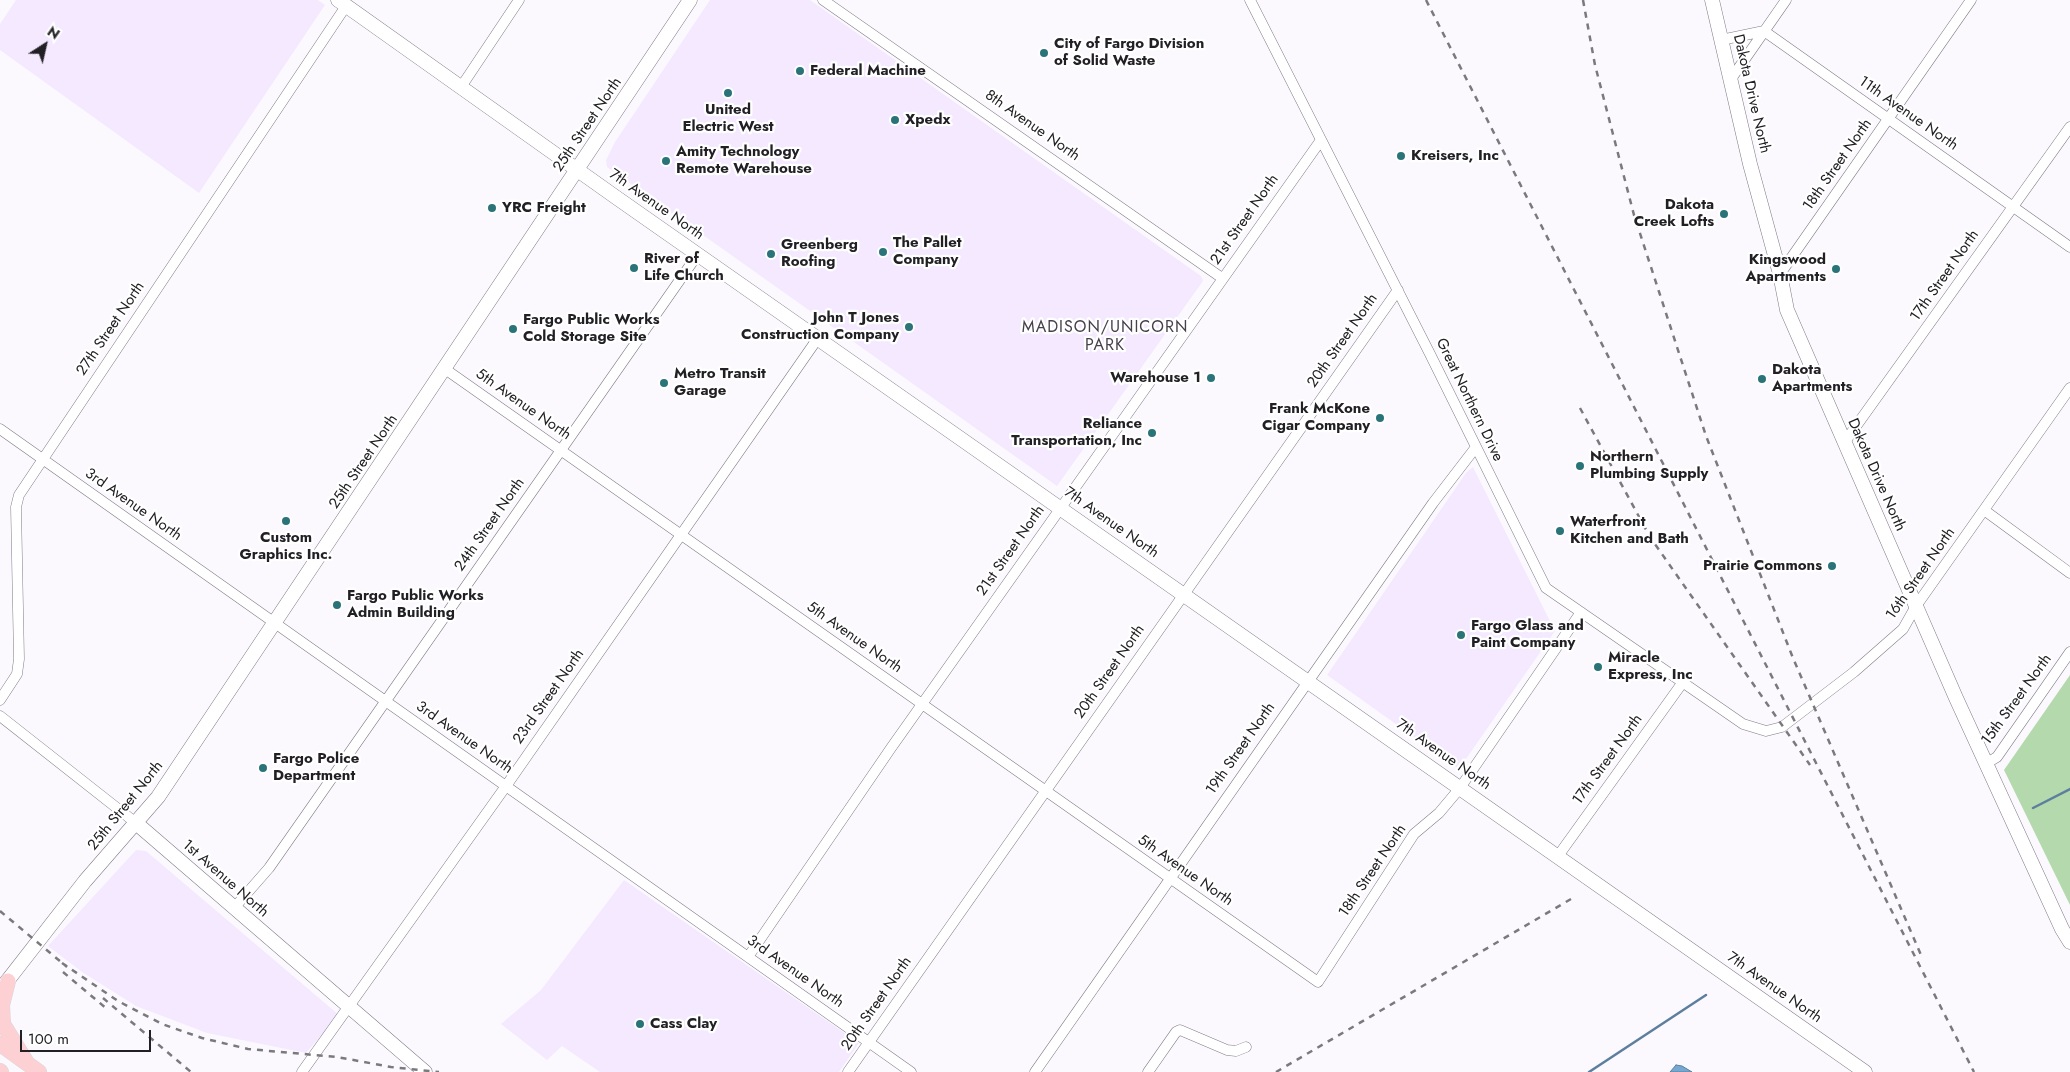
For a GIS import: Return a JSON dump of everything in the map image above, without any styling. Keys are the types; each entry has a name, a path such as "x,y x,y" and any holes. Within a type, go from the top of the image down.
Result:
{"main road":[{"name":"25th Street North","path":"3,985 85,881 158,797 690,0"},
{"name":"Dakota Drive North","path":"1712,0 1752,172 1780,274 1787,310 1986,763 2062,929 2070,942"},
{"name":"7th Avenue North","path":"342,2 578,170 1865,1072"},
{"name":"1st Avenue North","path":"136,823 425,1072"},
{"path":"3,985 3,1024 33,1068"},
{"path":"0,1044 33,1068"}],"street":[{"path":"461,87 519,0"},
{"name":"8th Avenue North","path":"823,0 1222,278"},
{"name":"Great Northern Drive","path":"1250,0 1398,290 1546,588 1743,724 1756,729"},
{"path":"1731,79 1786,0"},
{"name":"18th Street North","path":"1780,274 1972,0"},
{"name":"27th Street North","path":"0,700 17,674 19,659 16,507 19,495 342,2"},
{"path":"1721,40 1764,31"},
{"name":"11th Avenue North","path":"1764,31 2070,247"},
{"name":"17th Street North","path":"1844,443 2070,127"},
{"name":"21st Street North","path":"748,957 1060,507 1321,140"},
{"name":"24th Street North","path":"234,908 269,868 698,254"},
{"name":"20th Street North","path":"848,1072 1398,290"},
{"name":"23rd Street North","path":"302,1072 506,786 818,338"},
{"name":"5th Avenue North","path":"445,369 1318,982"},
{"name":"16th Street North","path":"1756,729 1766,731 1782,726 1814,703 1903,629 1916,606 2070,388"},
{"name":"3rd Avenue North","path":"0,428 911,1072"},
{"name":"19th Street North","path":"1035,1072 1433,503 1476,447"},
{"path":"1984,510 2070,573"},
{"name":"18th Street North","path":"1318,982 1414,834 1439,813 1460,788 1581,612"},
{"name":"15th Street North","path":"1986,763 1996,757 2070,652"},
{"name":"17th Street North","path":"1558,856 1683,682"},
{"name":"1st Avenue North","path":"0,716 136,823"},
{"path":"1148,1072 1176,1032 1180,1030 1227,1050 1236,1051 1246,1047"}],"shaded area":[{"path":"16,0 318,0 325,5 199,193 0,50 0,24"},
{"path":"710,0 810,0 1201,276 1203,281 1057,486 607,167 606,160 615,142"},
{"path":"1473,467 1555,631 1459,769 1327,675 1466,473"},
{"path":"136,850 146,851 339,1015 306,1053 207,1033 136,1006 82,972 48,946"},
{"path":"624,880 859,1043 839,1072 600,1072 562,1046 547,1060 501,1024 541,990"}],"green space":[{"path":"2070,675 2070,905 2004,770"}],"water":[{"path":"1676,1065 1682,1066 1692,1072 1670,1072"}],"waterway":[{"path":"2033,808 2070,789"},
{"path":"1589,1072 1706,995"}],"railway":[{"path":"1426,0 1974,1072"},
{"path":"1583,0 1595,65 1634,215 1706,436 1793,658 1921,955"},
{"path":"1580,408 1650,537 1810,765"},
{"path":"1276,1072 1571,899"},
{"path":"0,911 67,967"},
{"path":"62,963 118,1001 162,1024 202,1038 248,1049 337,1057 391,1067 439,1072"},
{"path":"63,972 107,1009"},
{"path":"103,998 191,1072"}],"place":[{"name":"City of Fargo Division of Solid Waste","path":"1044,53"},
{"name":"Federal Machine","path":"800,71"},
{"name":"United Electric West","path":"728,93"},
{"name":"Xpedx","path":"895,120"},
{"name":"Kreisers, Inc","path":"1401,156"},
{"name":"Amity Technology Remote Warehouse","path":"666,161"},
{"name":"YRC Freight","path":"492,208"},
{"name":"Dakota Creek Lofts","path":"1724,214"},
{"name":"The Pallet Company","path":"883,252"},
{"name":"Greenberg Roofing","path":"771,254"},
{"name":"River of Life Church","path":"634,268"},
{"name":"Kingswood Apartments","path":"1836,269"},
{"name":"John T Jones Construction Company","path":"909,327"},
{"name":"Fargo Public Works Cold Storage Site","path":"513,329"},
{"name":"Warehouse 1","path":"1211,378"},
{"name":"Dakota Apartments","path":"1762,379"},
{"name":"Metro Transit Garage","path":"664,383"},
{"name":"Frank McKone Cigar Company","path":"1380,418"},
{"name":"Reliance Transportation, Inc","path":"1152,433"},
{"name":"Northern Plumbing Supply","path":"1580,466"},
{"name":"Custom Graphics Inc.","path":"286,521"},
{"name":"Waterfront Kitchen and Bath","path":"1560,531"},
{"name":"Prairie Commons","path":"1832,566"},
{"name":"Fargo Public Works Admin Building","path":"337,605"},
{"name":"Fargo Glass and Paint Company","path":"1461,635"},
{"name":"Miracle Express, Inc","path":"1598,667"},
{"name":"Fargo Police Department","path":"263,768"},
{"name":"Cass Clay","path":"640,1024"}],"district":[{"name":"MADISON/UNICORN PARK","path":"1105,337"}]}
